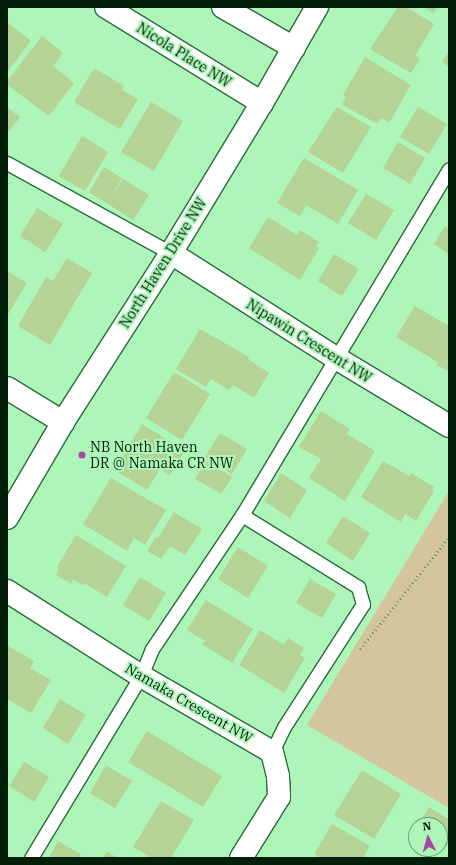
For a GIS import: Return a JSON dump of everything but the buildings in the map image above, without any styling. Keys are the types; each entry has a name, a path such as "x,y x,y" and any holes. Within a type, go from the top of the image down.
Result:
{"street":[{"name":"Nicola Place NW","path":"106,7 262,103"},
{"path":"223,7 294,48"},
{"name":"North Haven Drive NW","path":"7,518 63,422 171,254 262,103 317,7"},
{"name":"Nipawin Crescent NW","path":"171,254 336,358 449,426"},
{"path":"7,388 63,422"},
{"name":"Namaka Crescent NW","path":"7,591 141,676 272,752"},
{"path":"241,858 279,797 278,776 272,752"}],"lane":[{"path":"7,163 171,254"},
{"path":"31,858 141,676 152,649 242,515 449,169"},
{"path":"242,515 358,587 363,604 284,727 272,752"}],"shaded area":[{"path":"449,491 449,808 307,725"}],"place":[{"name":"NB North Haven DR @ Namaka CR NW","path":"82,455"}]}
